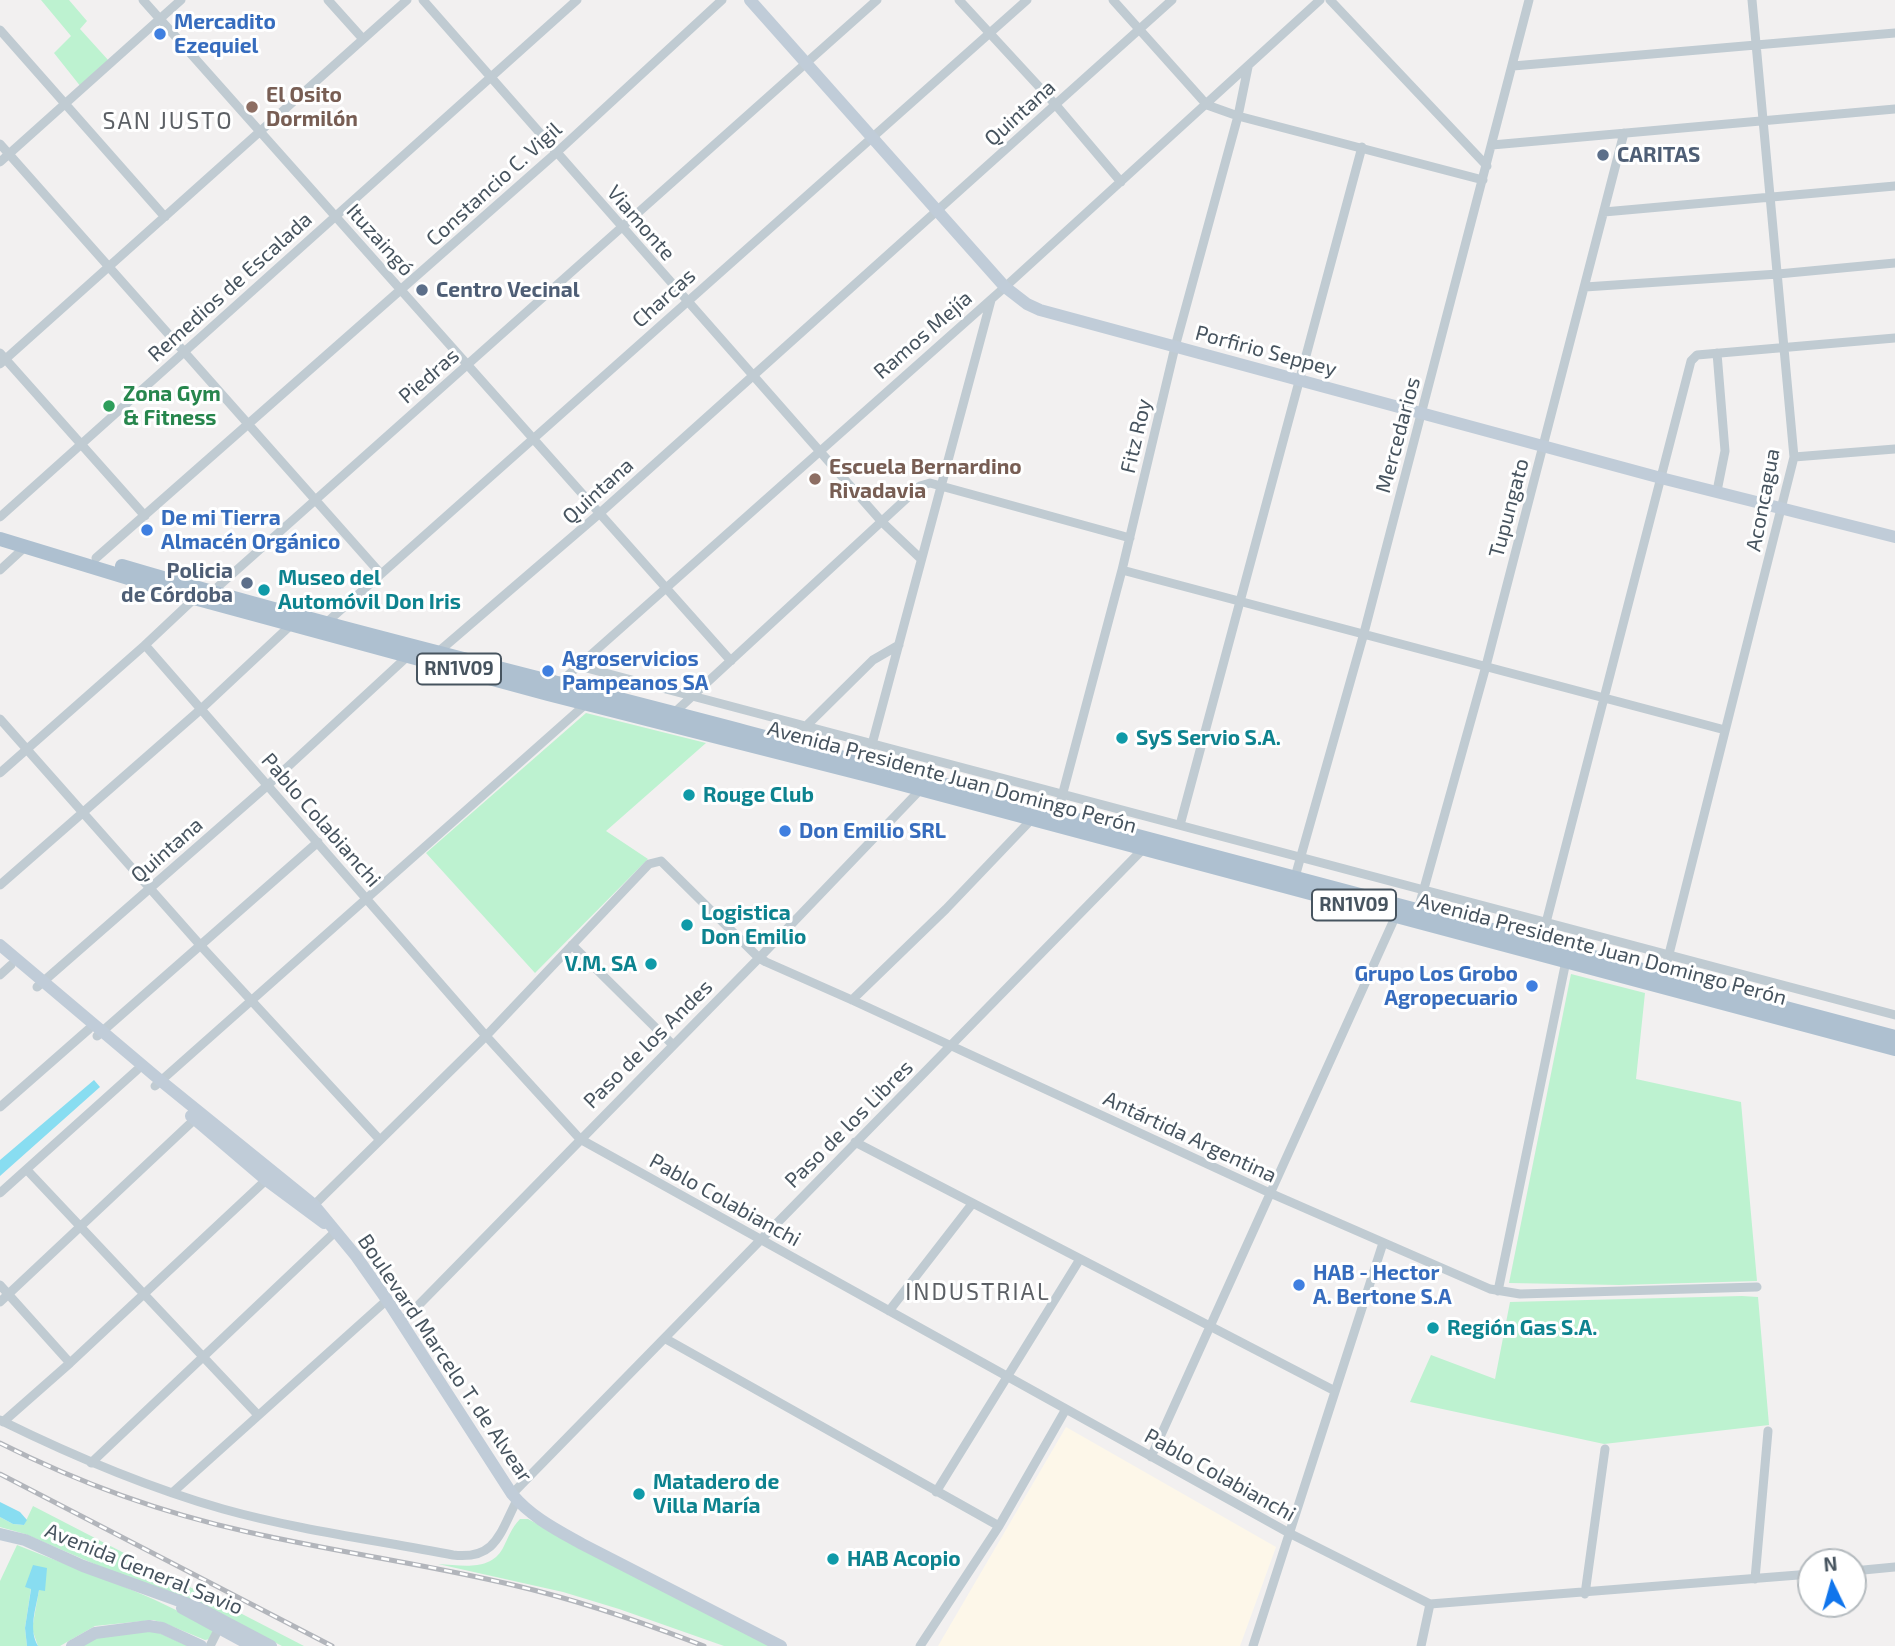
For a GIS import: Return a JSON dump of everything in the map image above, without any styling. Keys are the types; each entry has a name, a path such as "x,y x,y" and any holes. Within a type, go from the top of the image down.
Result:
{"main road":[{"name":"Porfirio Seppey","path":"750,0 1005,286 1027,304 1040,310 1661,478 1895,537"},
{"name":"Avenida Presidente Juan Domingo Perón","path":"0,529 212,592 440,653 553,689 587,703 1031,820 1295,877 1398,911 1418,910 1895,1037"},
{"name":"Avenida Presidente Juan Domingo Perón","path":"0,539 194,598 409,656 674,713 867,763 1058,815 1147,844 1398,911 1566,961 1895,1049"},
{"name":"Boulevard Marcelo T. de Alvear","path":"0,945 40,985 311,1209 335,1232 356,1256 387,1300 515,1497 535,1516 573,1539 781,1646"},
{"name":"Boulevard Marcelo T. de Alvear","path":"0,956 40,985"},
{"name":"Boulevard Marcelo T. de Alvear","path":"96,1032 136,1070 158,1083 266,1180 311,1209"},
{"name":"Avenida General Savio","path":"0,1534 25,1540 134,1585 271,1646"},
{"path":"221,1624 252,1646"},
{"path":"72,1646 95,1633 149,1626 162,1628 201,1646"}],"street":[{"name":"Ituzaingó","path":"143,0 730,661"},
{"path":"0,162 181,0"},
{"path":"328,0 363,39"},
{"path":"145,516 82,443 2,359 108,268 407,0"},
{"name":"Viamonte","path":"424,0 882,522 922,559"},
{"name":"Remedios de Escalada","path":"0,517 182,351 577,0"},
{"name":"Constancio C. Vigil","path":"96,558 556,153 722,0"},
{"name":"Piedras","path":"0,773 194,598 212,592 877,0"},
{"path":"958,0 1055,104 1121,182"},
{"name":"Charcas","path":"326,622 1027,0"},
{"path":"1113,0 1207,105 1238,116 1483,180"},
{"name":"Quintana","path":"440,653 1172,0"},
{"name":"Ramos Mejía","path":"553,689 1207,105 1320,0"},
{"path":"1330,0 1487,166"},
{"name":"Mercedarios","path":"1295,877 1422,412 1529,0"},
{"name":"Aconcagua","path":"1664,974 1794,457 1786,347 1752,0"},
{"path":"0,30 165,217"},
{"path":"1513,66 1895,33"},
{"name":"Fitz Roy","path":"1058,815 1130,538 1175,347 1249,66"},
{"path":"1492,145 1895,109"},
{"name":"Tupungato","path":"1418,910 1486,666 1624,133"},
{"path":"0,144 381,574"},
{"path":"1180,825 1362,147"},
{"path":"1604,212 1895,186"},
{"path":"1585,287 1778,274 1895,262"},
{"path":"867,763 992,298"},
{"path":"1541,942 1691,361 1698,355 1895,338"},
{"path":"1717,353 1726,451 1717,491"},
{"path":"1794,457 1895,449"},
{"path":"674,713 920,486 930,483 1130,538"},
{"path":"0,570 25,547"},
{"path":"1122,570 1725,730"},
{"path":"0,885 200,710 292,624"},
{"name":"Pablo Colabianchi","path":"145,645 577,1141 760,1239 1291,1534 1430,1604"},
{"path":"789,743 873,660 898,645"},
{"path":"409,656 440,653"},
{"name":"Quintana","path":"40,985 268,785 409,656"},
{"name":"Avenida Presidente Juan Domingo Perón","path":"579,666 1895,1014"},
{"path":"158,1083 587,703"},
{"path":"0,719 201,946 380,1140"},
{"name":"Paso de los Andes","path":"401,1323 920,790"},
{"path":"852,1000 938,917 1031,820"},
{"path":"0,1107 201,946 318,842"},
{"name":"Paso de los Libres","path":"2,1421 90,1462 172,1493 224,1509 279,1522 465,1556 482,1553 491,1547 515,1497 760,1239 1147,844"},
{"name":"Antártida Argentina","path":"572,945 649,864 661,861 759,958 1270,1193 1498,1292 1520,1294 1757,1287"},
{"path":"1151,1457 1398,911"},
{"path":"311,1209 486,1036 572,945 673,1044"},
{"path":"1498,1292 1566,961"},
{"path":"0,975 11,965"},
{"path":"0,1193 136,1070"},
{"path":"0,1302 195,1119"},
{"path":"577,1141 744,1237"},
{"path":"855,1142 1335,1391"},
{"path":"27,1170 258,1415"},
{"path":"2,1421 70,1363 266,1180"},
{"path":"889,1311 972,1204"},
{"path":"90,1462 335,1232"},
{"path":"1253,1646 1383,1242"},
{"path":"936,1492 1080,1259"},
{"path":"0,1285 70,1363"},
{"path":"172,1493 387,1300"},
{"path":"666,1339 999,1525"},
{"path":"920,1646 999,1525 1066,1409"},
{"path":"1755,1579 1768,1431"},
{"path":"1586,1594 1605,1449"},
{"path":"1867,1570 1895,1567"},
{"path":"1421,1646 1430,1604 1586,1594 1797,1575"},
{"path":"211,1646 221,1624"}],"shaded area":[{"path":"1066,1427 1276,1547 1240,1646 938,1646"}],"green space":[{"path":"41,0 69,0 87,21 80,29 109,61 81,87 54,53 71,36"},
{"path":"586,713 706,743 606,831 648,859 535,973 426,853"},
{"path":"1571,974 1645,993 1636,1079 1741,1102 1757,1281 1619,1285 1509,1283"},
{"path":"1758,1297 1769,1425 1604,1444 1410,1402 1431,1355 1495,1379 1510,1302"},
{"path":"33,1506 304,1646 282,1646 199,1603 99,1566 25,1534 0,1527 0,1517 13,1524 24,1525"},
{"path":"520,1519 528,1519 771,1646 724,1646 563,1592 438,1564 465,1566 491,1561 503,1548"},
{"path":"17,1545 166,1605 213,1630 210,1639 205,1640 153,1620 95,1626 60,1646 38,1646 32,1629 39,1590 31,1588 25,1628 27,1646 0,1646 0,1581"},
{"path":"150,1631 188,1646 82,1646 97,1638"}],"water":[{"path":"94,1080 100,1087 0,1176 0,1160"},
{"path":"0,1502 20,1512 27,1520 24,1525 13,1524 0,1517"},
{"path":"33,1565 47,1568 45,1591 39,1590 34,1619 38,1646 27,1646 25,1628 31,1589 25,1587"}],"railway":[{"path":"0,1443 91,1484 184,1516 281,1539 447,1571 562,1597 704,1646"},
{"path":"0,1474 332,1646"}],"place":[{"name":"Mercadito Ezequiel","path":"160,34"},
{"name":"El Osito Dormilón","path":"252,107"},
{"name":"CARITAS","path":"1603,155"},
{"name":"Centro Vecinal","path":"422,290"},
{"name":"Zona Gym & Fitness","path":"109,406"},
{"name":"Escuela Bernardino Rivadavia","path":"815,479"},
{"name":"De mi Tierra Almacén Orgánico","path":"147,530"},
{"name":"Policia de Córdoba","path":"247,583"},
{"name":"Museo del Automóvil Don Iris","path":"264,590"},
{"name":"Agroservicios Pampeanos SA","path":"548,671"},
{"name":"SyS Servio S.A.","path":"1122,738"},
{"name":"Rouge Club","path":"689,795"},
{"name":"Don Emilio SRL","path":"785,831"},
{"name":"Logistica Don Emilio","path":"687,925"},
{"name":"V.M. SA","path":"651,964"},
{"name":"Grupo Los Grobo Agropecuario","path":"1532,986"},
{"name":"HAB - Hector A. Bertone S.A","path":"1299,1285"},
{"name":"Región Gas S.A.","path":"1433,1328"},
{"name":"Matadero de Villa María","path":"639,1494"},
{"name":"HAB Acopio","path":"833,1559"}],"district":[{"name":"SAN JUSTO","path":"168,121"},
{"name":"INDUSTRIAL","path":"978,1292"}]}
